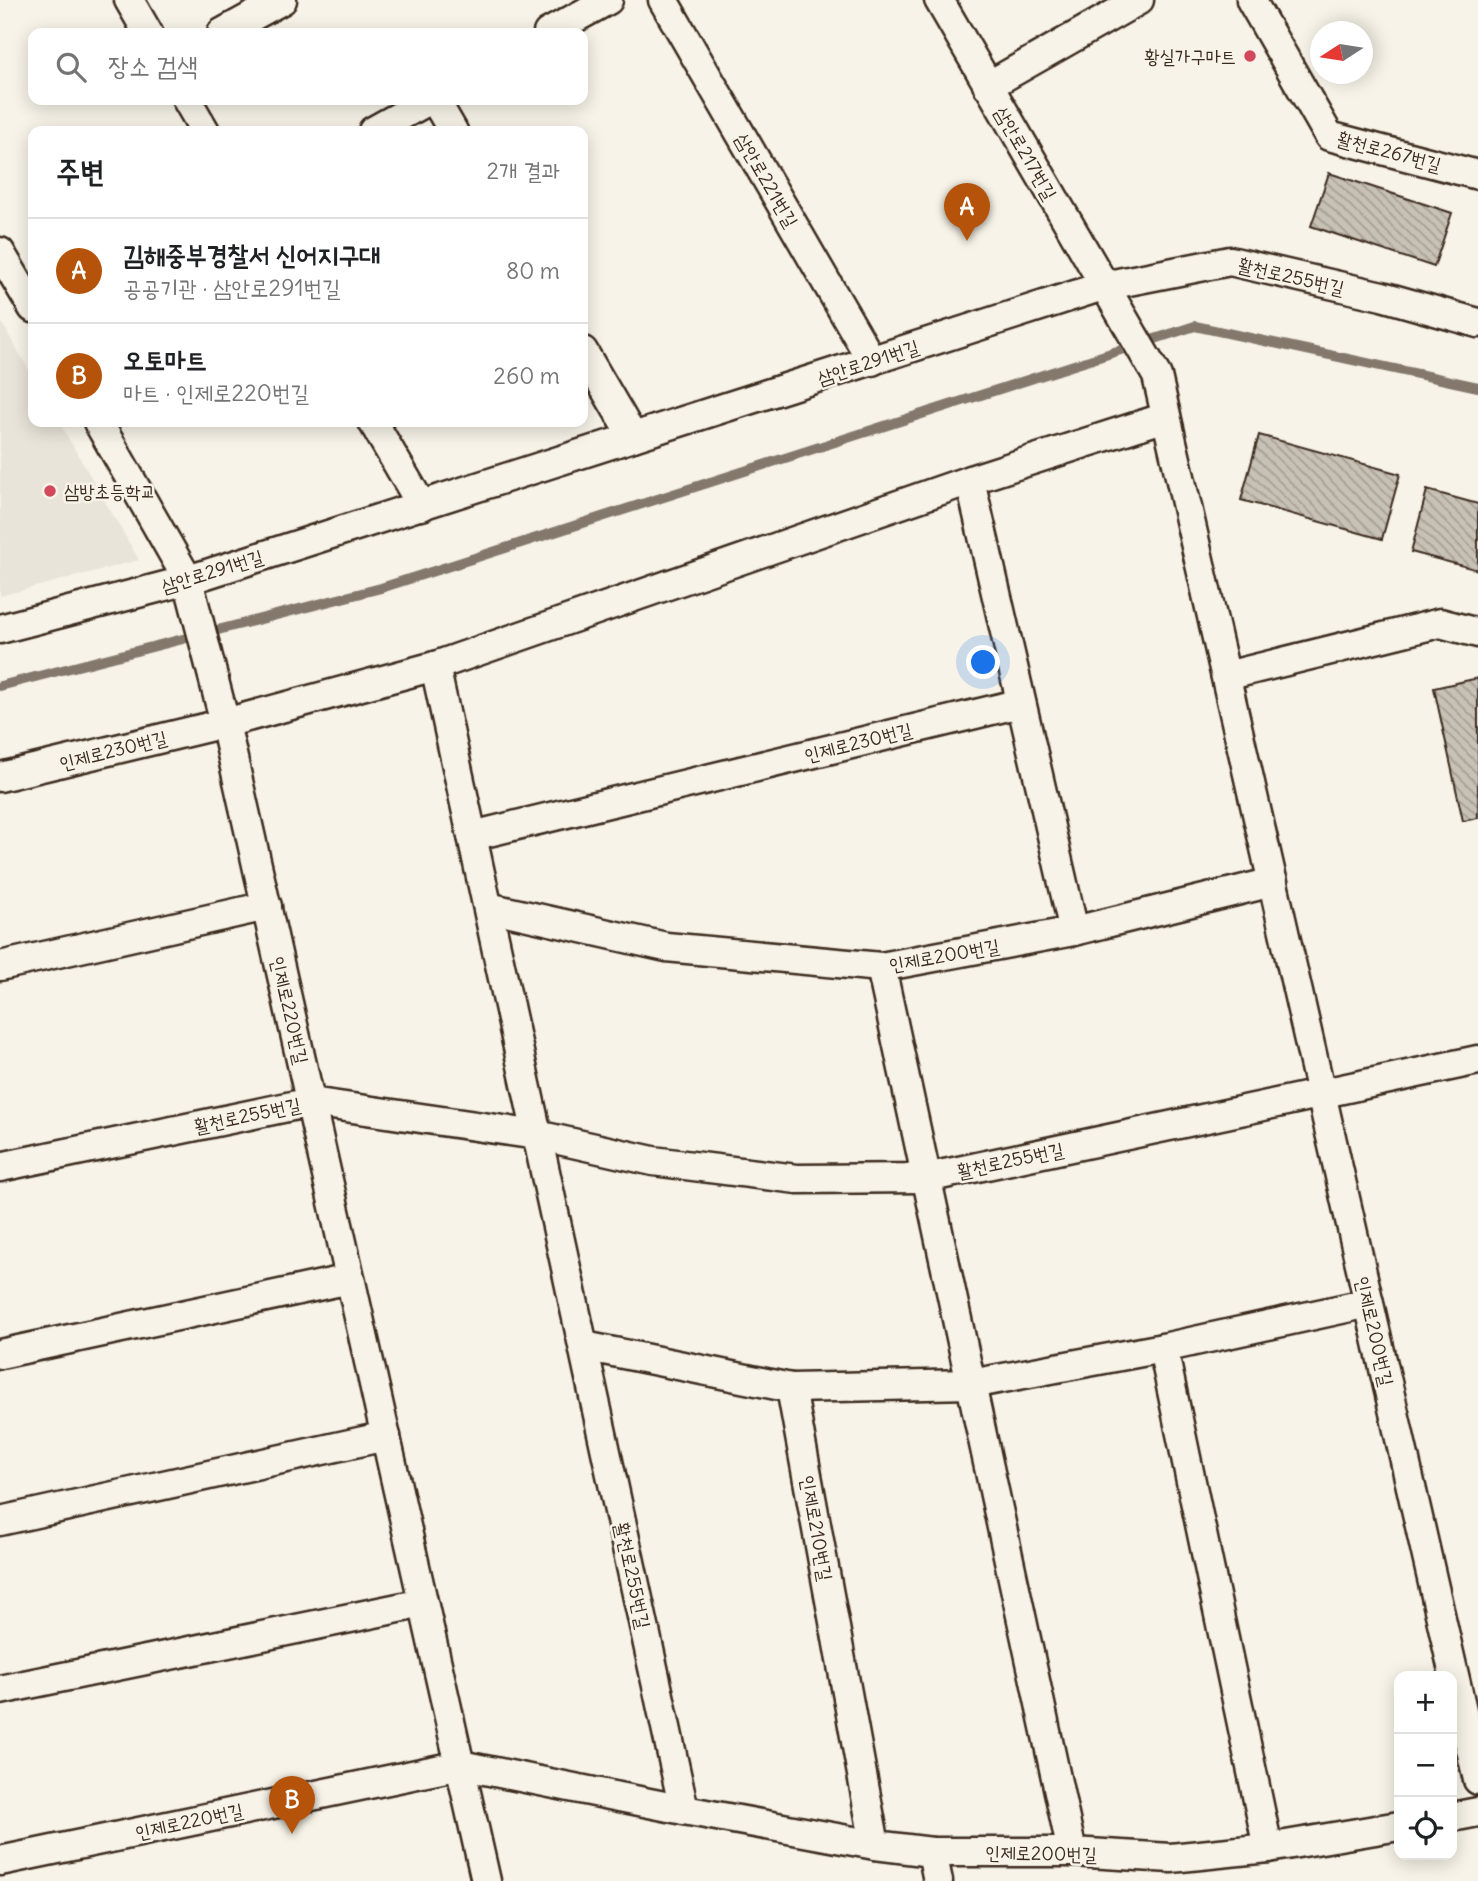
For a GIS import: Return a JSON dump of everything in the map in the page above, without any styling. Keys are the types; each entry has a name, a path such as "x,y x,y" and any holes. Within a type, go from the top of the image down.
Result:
{"street":[{"path":"129,0 145,28"},
{"path":"231,28 282,0"},
{"path":"557,28 608,0"},
{"name":"삼안로221번길","path":"663,0 872,360"},
{"name":"삼안로217번길","path":"939,0 1108,296 1157,376"},
{"path":"988,86 1139,0"},
{"name":"활천로267번길","path":"1251,0 1329,136 1478,175"},
{"path":"190,105 202,126"},
{"path":"382,126 420,105"},
{"path":"438,105 450,126"},
{"path":"0,252 28,300"},
{"name":"활천로255번길","path":"1108,296 1230,261 1381,296 1478,323"},
{"name":"삼안로291번길","path":"0,629 192,593 422,506 633,437 872,360 1108,296"},
{"path":"588,360 633,437"},
{"name":"인제로200번길","path":"1157,376 1478,1780"},
{"name":"인제로230번길","path":"0,777 223,710 435,666 970,480 1166,417"},
{"name":"인제로220번길","path":"101,427 192,593 223,710 486,1881"},
{"path":"376,427 422,506"},
{"path":"970,480 1074,932"},
{"path":"1226,676 1440,623 1478,633"},
{"name":"활천로255번길","path":"435,666 684,1810"},
{"name":"인제로230번길","path":"472,836 1021,703"},
{"name":"인제로200번길","path":"488,907 666,947 881,967 1074,932 1273,882"},
{"path":"0,966 267,906"},
{"path":"881,967 1072,1852"},
{"name":"활천로255번길","path":"0,1167 311,1102 537,1135 653,1160 797,1179 926,1178 1322,1096 1478,1060"},
{"path":"0,1354 350,1279"},
{"path":"584,1346 791,1388 971,1384 1163,1348 1369,1303"},
{"path":"1163,1348 1268,1848"},
{"name":"인제로210번길","path":"791,1388 875,1845"},
{"path":"0,1521 386,1436"},
{"path":"0,1690 423,1603"},
{"path":"460,1765 684,1810 875,1845 932,1852 938,1881"},
{"name":"인제로220번길","path":"0,1861 460,1765"},
{"path":"1457,1816 1478,1812"},
{"name":"인제로200번길","path":"932,1852 1072,1852 1171,1858 1268,1848 1394,1827"}],"shaded area":[{"name":"삼방초등학교","path":"0,320 28,368 28,427 62,427 139,560 0,596"}],"building":[{"path":"1329,173 1452,213 1434,267 1311,226"},
{"path":"1259,435 1400,474 1382,539 1241,500"},
{"path":"1427,490 1478,504 1478,570 1411,552"},
{"path":"1478,678 1478,818 1463,821 1434,688"}],"waterway":[{"path":"0,686 381,588 1195,326 1478,387"}],"place":[{"name":"황실가구마트","path":"1250,56"},
{"name":"김해중부경찰서 신어지구대","path":"967,241"},
{"name":"삼방초등학교","path":"50,491"},
{"name":"오토마트","path":"292,1834"}]}
